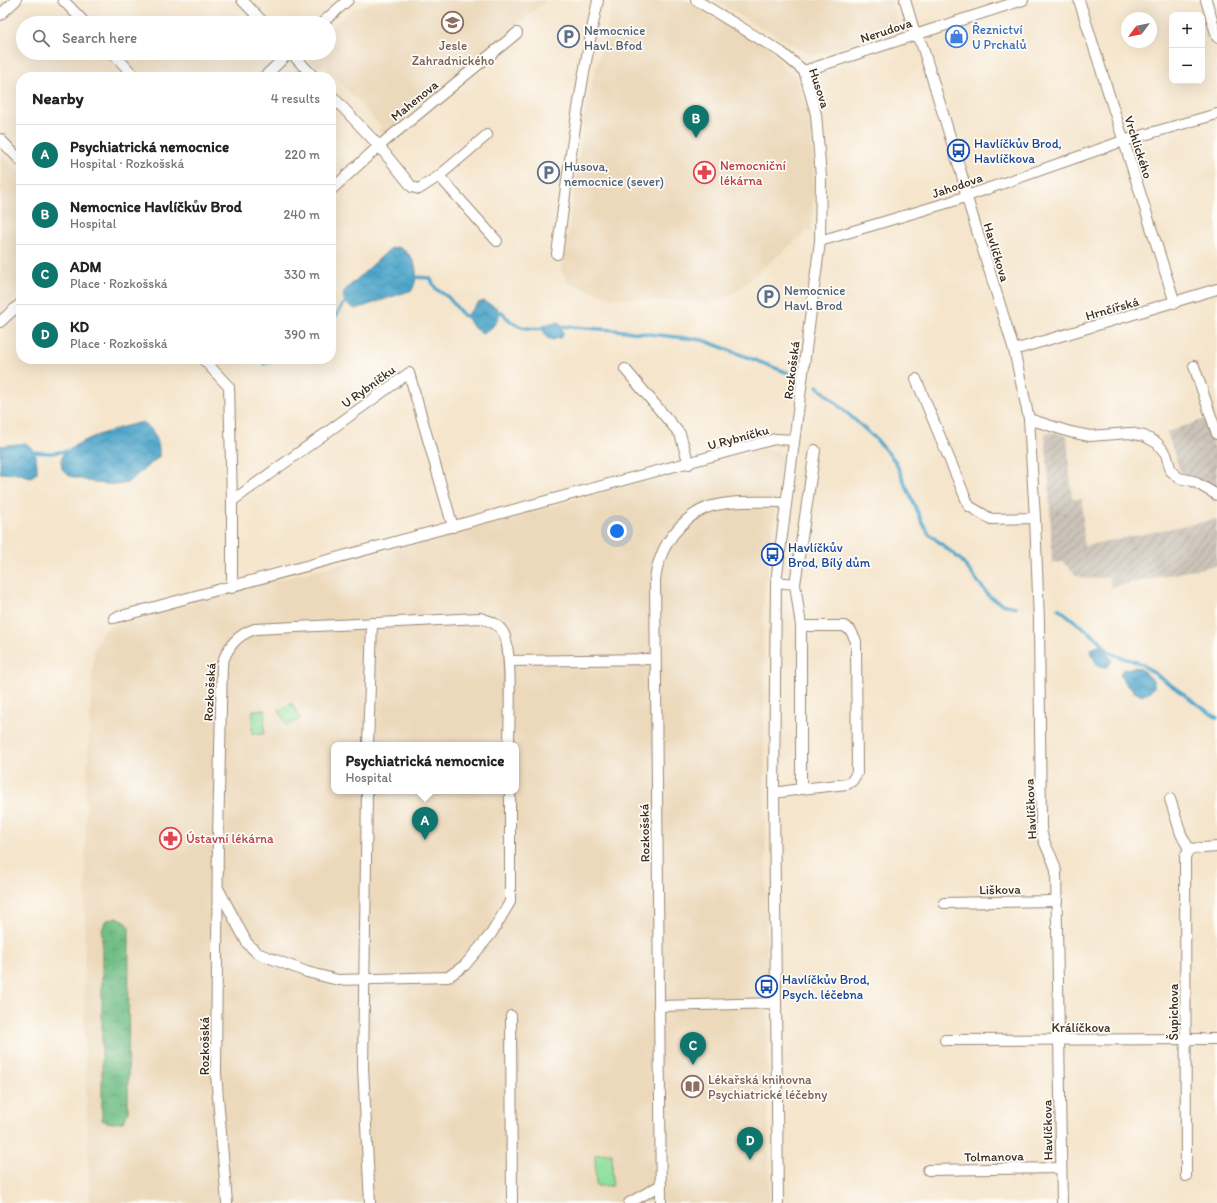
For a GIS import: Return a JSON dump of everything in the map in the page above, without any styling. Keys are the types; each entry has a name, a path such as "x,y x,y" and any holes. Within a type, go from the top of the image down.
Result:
{"street":[{"path":"0,15 16,0"},
{"path":"63,0 78,16"},
{"path":"242,0 257,16"},
{"path":"557,254 576,116 598,0"},
{"name":"Husova","path":"696,0 781,52 804,70 816,114 820,177 820,242"},
{"name":"Havlíčkova","path":"905,0 915,34 922,45 1014,350 1029,419 1039,621 1041,828 1045,846 1056,868 1062,1203"},
{"name":"Nerudova","path":"804,70 1023,0"},
{"name":"Vrchlického","path":"1079,0 1175,303"},
{"path":"1206,0 1217,37"},
{"path":"329,16 345,1"},
{"name":"Mahenova","path":"336,185 379,146 517,33"},
{"path":"119,60 130,72"},
{"path":"269,72 282,60"},
{"path":"297,60 309,72"},
{"path":"336,100 379,146 412,187 419,189 439,176 487,135"},
{"name":"Jahodova","path":"820,242 950,202 966,195 1124,141 1217,114"},
{"path":"0,139 16,157"},
{"path":"439,176 498,241"},
{"name":"Rozkošská","path":"778,1203 774,793 776,582 794,440 806,362 820,242"},
{"name":"Hrnčířská","path":"1014,350 1175,303 1217,289"},
{"path":"0,322 16,308"},
{"path":"208,364 229,387 232,501 232,588"},
{"path":"1194,366 1217,434"},
{"path":"625,369 680,434 689,464"},
{"name":"U Rybníčku","path":"232,501 408,373 453,526"},
{"path":"916,378 969,506 991,519 1035,518"},
{"path":"1029,419 1070,432 1090,436 1129,433 1144,436 1157,443 1166,454 1171,471 1179,478 1193,481 1217,495"},
{"name":"U Rybníčku","path":"114,618 232,588 453,526 689,464 775,439 794,440"},
{"path":"801,789 801,626 795,584 815,450"},
{"name":"Rozkošská","path":"661,1203 654,659 655,580 660,559 667,543 675,533 695,515 711,506 736,502 786,502"},
{"path":"776,582 795,584"},
{"name":"Rozkošská","path":"227,1203 216,1074 222,664 226,652 239,636 255,629 480,618 494,622 503,633 509,649 509,742"},
{"path":"368,742 372,623"},
{"path":"774,793 847,784 852,781 857,773 856,641 854,635 844,626 801,626"},
{"path":"509,661 654,659"},
{"path":"367,794 363,1067 370,1203"},
{"name":"Rozkošská","path":"219,890 247,943 257,954 307,972 332,978 365,980 448,977 465,965 491,934 510,902 510,794"},
{"path":"1170,799 1181,834 1190,849 1217,848"},
{"name":"Šupichova","path":"1186,1176 1187,1039 1185,857 1190,849"},
{"name":"Liškova","path":"944,903 1057,901"},
{"path":"659,1006 776,1003"},
{"path":"511,1016 512,1203"},
{"name":"Králíčkova","path":"945,1040 1217,1039"},
{"name":"Tolmanova","path":"928,1170 1061,1168"},
{"path":"629,1203 661,1185"}],"shaded area":[{"path":"381,0 547,0 387,131 382,133 379,132 381,126 336,78 336,72 331,72 324,65 316,67 310,60 336,60 336,23 355,8"},
{"path":"610,0 686,0 765,44 777,57 783,68 795,76 810,113 814,183 812,232 807,231 734,293 710,303 615,298 569,284 561,271 567,242 585,110 610,15"},
{"path":"713,0 891,0 898,25 896,30 815,55 810,55"},
{"path":"0,153 16,170 16,298 0,313"},
{"path":"1205,419 1217,455 1217,486 1212,488 1181,474 1167,432"},
{"path":"1054,432 1067,436 1072,499 1082,499 1084,546 1217,519 1217,565 1111,587 1109,577 1085,579 1076,575 1063,562 1052,563 1049,483 1045,434"},
{"path":"765,448 777,451 781,456 781,462 763,609 769,1203 90,1203 84,1028 86,786 94,649 102,633 113,625"}],"green space":[{"path":"292,703 300,719 287,726 279,710"},
{"path":"253,710 265,710 264,734 252,734"},
{"path":"117,917 125,921 129,927 128,1112 123,1122 112,1123 102,1120 102,931 105,921"},
{"path":"612,1153 612,1186 596,1186 595,1154"}],"water":[{"path":"397,247 408,254 415,264 416,277 412,290 356,309 348,305 343,298 344,291 390,249"},
{"path":"484,301 497,308 500,313 493,326 488,331 481,333 474,328 466,316 478,303"},
{"path":"555,322 560,323 563,333 562,337 553,340 547,338 542,328 544,325"},
{"path":"143,422 151,429 158,441 159,457 127,483 118,485 96,483 69,476 62,469 61,461 64,452 82,442 102,434"},
{"path":"26,443 30,446 34,453 37,473 31,477 20,474 0,473 0,446"},
{"path":"1099,645 1112,659 1110,664 1105,668 1097,663 1091,649"},
{"path":"1135,667 1141,669 1154,681 1154,687 1148,693 1140,695 1126,684 1120,675 1122,670"}],"waterway":[{"path":"412,277 430,278 436,289 448,297 463,315 471,317"},
{"path":"336,316 348,300"},
{"path":"496,313 502,312 511,322 521,327 532,329 546,328"},
{"path":"558,326 615,330 703,340 791,374"},
{"path":"817,386 876,439 895,461 922,522 929,534 961,560 989,596 1002,604 1016,607"},
{"path":"30,452 51,453 67,451"},
{"path":"1058,608 1099,640 1108,651 1117,656 1140,663 1217,718"}],"place":[{"name":"Jesle Zahradnického","path":"453,23"},
{"name":"Řeznictví U Prchalů","path":"957,36"},
{"name":"Nemocnice Havl. Bfod","path":"569,37"},
{"name":"Nemocnice Havlíčkův Brod","path":"696,138"},
{"name":"Havlíčkův Brod, Havlíčkova","path":"959,150"},
{"name":"Nemocniční lékárna","path":"704,172"},
{"name":"Husova, nemocnice (sever)","path":"548,173"},
{"name":"Nemocnice Havl. Brod","path":"769,297"},
{"name":"Havlíčkův Brod, Bílý dům","path":"772,554"},
{"name":"Ústavní lékárna","path":"171,838"},
{"name":"Psychiatrická nemocnice","path":"425,840"},
{"name":"Havlíčkův Brod, Psych. léčebna","path":"766,986"},
{"name":"ADM","path":"693,1065"},
{"name":"Lékařská knihovna Psychiatrické léčebny","path":"692,1086"},
{"name":"KD","path":"750,1160"}]}
